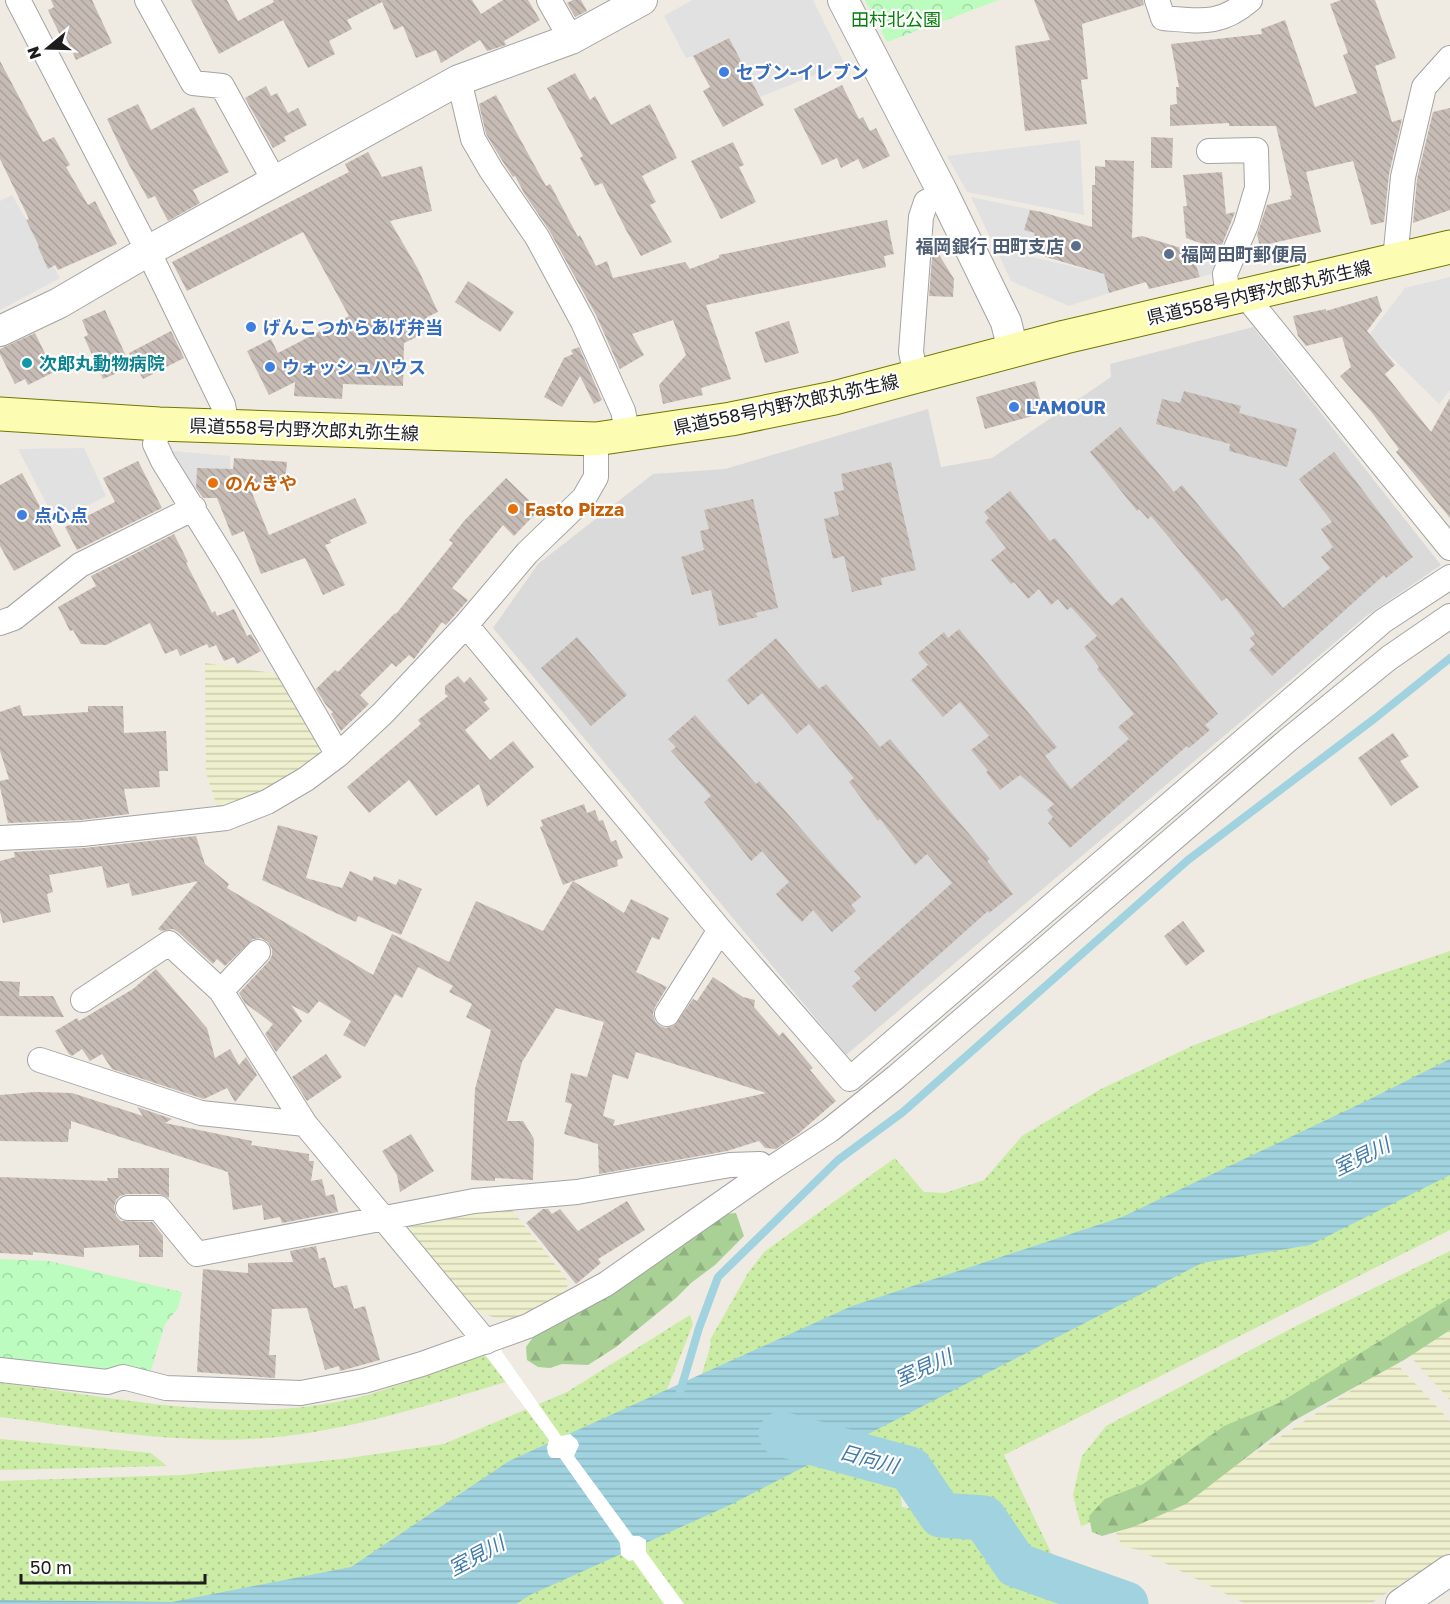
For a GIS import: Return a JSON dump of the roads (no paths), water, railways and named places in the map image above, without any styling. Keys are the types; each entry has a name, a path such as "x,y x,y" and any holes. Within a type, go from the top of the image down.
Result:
{"main road":[{"name":"県道558号内野次郎丸弥生線","path":"0,414 159,424 596,439 731,420 834,398 1013,350 1450,247"}],"street":[{"path":"18,0 148,251 223,405 227,426"},
{"path":"147,0 193,83 222,86 275,182"},
{"path":"549,0 571,39"},
{"path":"0,331 58,303 459,80 571,39 642,0"},
{"path":"843,0 943,192 1006,322 1013,350"},
{"path":"1157,0 1163,18 1208,22 1238,10 1250,0"},
{"path":"1395,260 1403,177 1424,87 1450,58"},
{"path":"459,80 473,140 537,237 578,312 623,411 628,435"},
{"path":"1209,151 1256,150 1257,188 1246,225 1226,274 1236,296 1450,548"},
{"path":"916,376 910,352 921,218 926,202 943,192"},
{"path":"159,424 154,444 163,462 194,508 338,755"},
{"path":"0,838 82,834 226,818 267,802 306,779 338,755 383,713 466,625 527,553 584,498 597,477 596,439"},
{"path":"0,623 14,618 80,565 194,508"},
{"path":"466,625 720,930 850,1078 1383,621 1450,577"},
{"path":"0,1370 106,1382 123,1377 166,1388 301,1393 364,1381 486,1342 528,1326 606,1284 830,1130 896,1077 1288,740 1389,658 1450,616"},
{"path":"667,1014 720,930"},
{"path":"83,1000 169,943 221,991 305,1124 486,1342"},
{"path":"221,991 258,952"},
{"path":"40,1060 201,1113 305,1124"},
{"path":"128,1208 159,1208 197,1254 474,1201 577,1192 730,1165 760,1164 766,1172"},
{"path":"1401,1604 1450,1570"}],"water":[{"name":"室見川","path":"1450,1059 1450,1175 1310,1245 1202,1263 730,1505 530,1595 516,1604 0,1604 0,1600 172,1602 351,1567 509,1461 852,1306 1122,1217"}],"waterway":[{"path":"680,1392 699,1328 718,1277 838,1160 903,1112 1188,860 1374,719 1450,658"},
{"name":"日向川","path":"781,1434 910,1469 941,1515 984,1518 1016,1565 1126,1604"}],"place":[{"name":"セブン-イレブン","path":"724,72"},
{"name":"福岡銀行 田町支店","path":"1076,246"},
{"name":"福岡田町郵便局","path":"1169,254"},
{"name":"げんこつからあげ弁当","path":"251,327"},
{"name":"次郎丸動物病院","path":"27,363"},
{"name":"ウォッシュハウス","path":"270,367"},
{"name":"L'AMOUR","path":"1014,407"},
{"name":"のんきや","path":"213,483"},
{"name":"Fasto Pizza","path":"513,509"},
{"name":"点心点","path":"22,515"}],"park label":[{"name":"田村北公園","path":"896,19"}]}
